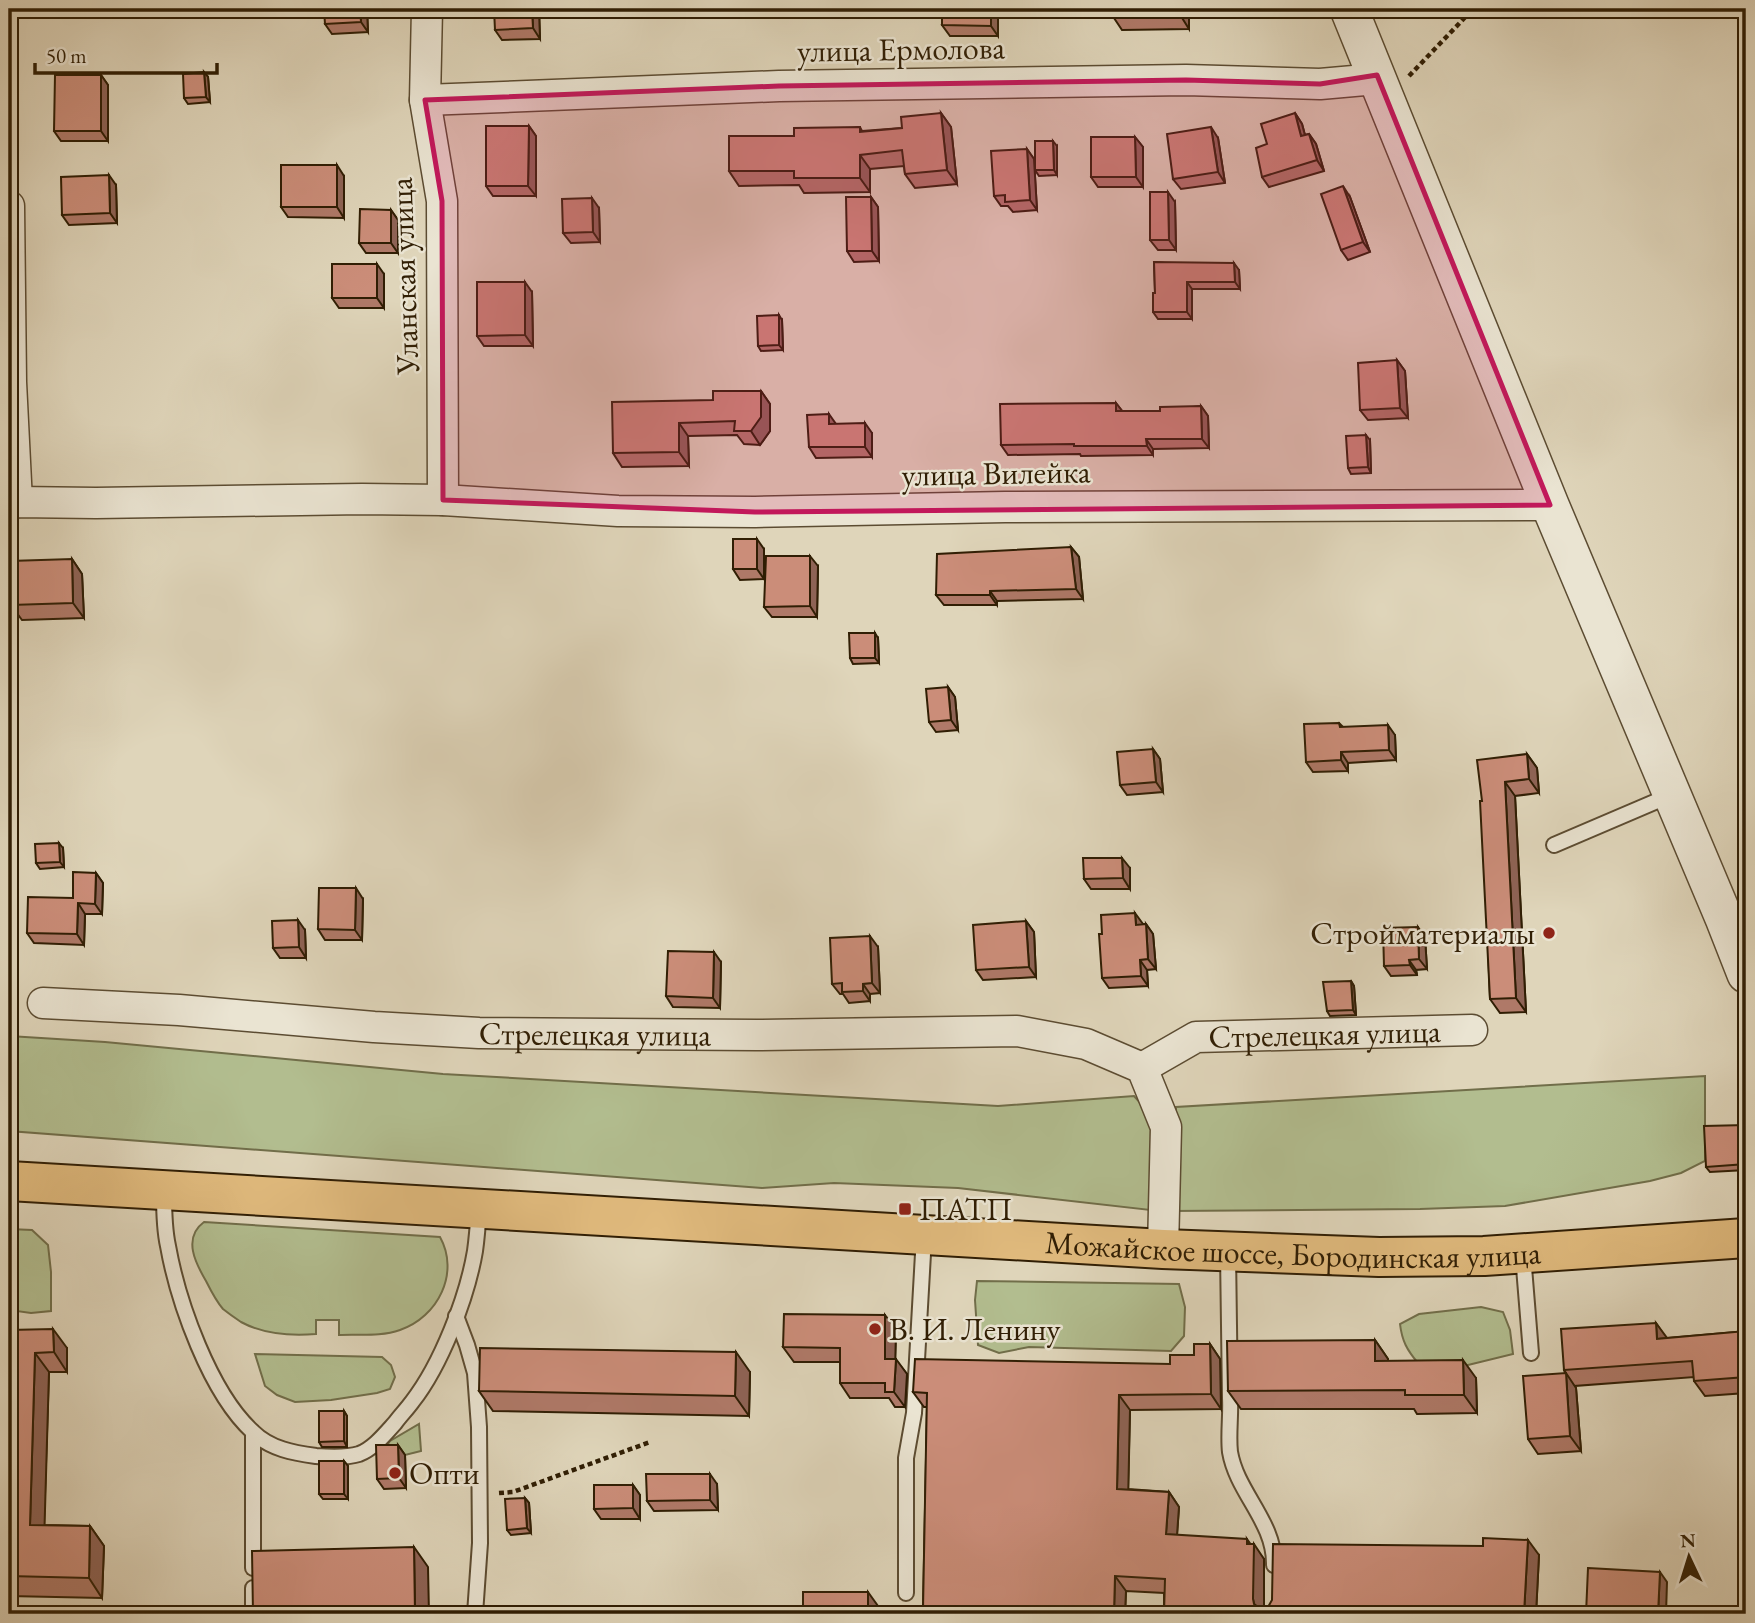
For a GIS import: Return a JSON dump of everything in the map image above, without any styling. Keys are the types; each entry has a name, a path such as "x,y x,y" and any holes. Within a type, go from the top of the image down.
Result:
{"main road":[{"name":"Можайское шоссе, Бородинская улица","path":"9,1181 1163,1249 1410,1258 1473,1257 1746,1238"}],"street":[{"name":"Уланская улица","path":"426,9 425,100 442,201 443,500"},
{"path":"1349,9 1549,505 1746,974"},
{"name":"улица Ермолова","path":"425,100 806,86 1186,80 1321,84 1365,80 1382,88"},
{"path":"9,206 13,503"},
{"name":"улица Вилейка","path":"13,503 362,499 443,500 618,511 755,512 1018,507 1549,505"},
{"name":"Стрелецкая улица","path":"43,1003 179,1010 479,1033 756,1035 1017,1031 1086,1044 1142,1068 1196,1037 1472,1030"},
{"path":"1142,1068 1166,1127 1163,1249"}],"lane":[{"path":"1554,845 1672,795"},
{"path":"164,1191 167,1243 175,1280 191,1329 211,1374 230,1405 253,1433 279,1449 323,1456 348,1456 364,1451 382,1437 413,1402 432,1370 456,1316 476,1248 479,1208"},
{"path":"906,1593 906,1458 914,1413 924,1235"},
{"path":"1228,1251 1230,1450 1235,1473 1272,1541 1274,1573"},
{"path":"1523,1254 1531,1353"},
{"path":"456,1316 475,1373 479,1427 480,1543 475,1614"},
{"path":"253,1433 253,1614"}],"path":[{"path":"1382,88 1473,9"},
{"path":"480,1493 513,1492 650,1442"}],"highlighted area":[{"path":"1377,75 1550,505 755,512 443,500 442,201 425,100 779,86 1186,80 1320,84"}],"green space":[{"path":"9,1036 105,1042 443,1074 998,1106 1134,1096 1153,1117 1150,1210 958,1188 834,1183 762,1188 9,1131"},
{"path":"1705,1076 1705,1161 1681,1173 1650,1181 1505,1206 1172,1211 1176,1169 1176,1107"},
{"path":"204,1222 440,1237 448,1265 446,1279 435,1304 413,1324 400,1330 378,1334 339,1335 339,1320 316,1320 316,1334 268,1332 241,1322 223,1309 214,1296 198,1267 193,1251 192,1243 197,1228"},
{"path":"9,1229 32,1230 48,1245 51,1311 31,1313 9,1310"},
{"path":"977,1281 1179,1284 1185,1307 1184,1336 1171,1351 1029,1347 999,1353 978,1345 975,1300"},
{"path":"1481,1307 1503,1312 1510,1330 1513,1354 1464,1366 1418,1363 1408,1349 1400,1324 1419,1314"},
{"path":"255,1354 382,1357 391,1365 395,1377 390,1389 377,1393 295,1402 277,1395 265,1386"},
{"path":"419,1424 421,1451 405,1455 385,1448 390,1441"}],"building":[{"path":"324,9 360,9 361,22 325,24"},
{"path":"494,9 532,9 533,28 495,30"},
{"path":"942,9 991,9 991,26 942,25"},
{"path":"1112,9 1179,9 1179,13 1112,15"},
{"path":"204,72 206,97 184,98 183,74"},
{"path":"55,75 101,75 101,131 54,131"},
{"path":"941,113 947,170 905,174 902,150 860,155 860,178 794,178 794,171 729,171 729,136 794,136 794,128 860,127 860,132 902,128 901,117"},
{"path":"1295,113 1301,136 1309,134 1317,160 1262,177 1256,148 1267,144 1261,124"},
{"path":"486,126 529,126 528,186 486,186"},
{"path":"1211,127 1218,172 1173,179 1167,134"},
{"path":"1091,137 1135,137 1136,177 1091,177"},
{"path":"1035,141 1053,141 1054,170 1035,170"},
{"path":"1027,149 1030,200 1005,202 1005,195 994,196 991,151"},
{"path":"281,165 337,165 337,207 281,207"},
{"path":"109,175 110,213 62,215 61,177"},
{"path":"1343,186 1363,242 1341,250 1321,194"},
{"path":"1150,192 1168,192 1169,240 1150,240"},
{"path":"846,197 871,197 872,251 847,251"},
{"path":"592,198 593,232 563,233 562,199"},
{"path":"360,209 391,210 391,243 359,243"},
{"path":"1154,262 1234,263 1235,282 1187,282 1187,312 1153,312"},
{"path":"332,264 377,264 377,298 332,298"},
{"path":"477,282 525,282 525,335 477,336"},
{"path":"779,315 779,345 758,346 757,316"},
{"path":"1397,360 1400,408 1360,410 1358,363"},
{"path":"713,391 761,391 761,417 751,431 734,431 735,421 679,423 679,452 613,453 612,402 713,400"},
{"path":"1116,403 1116,411 1160,411 1160,407 1201,406 1202,439 1146,439 1147,446 1001,445 1000,404"},
{"path":"829,414 829,424 865,423 865,447 809,447 807,415"},
{"path":"1366,435 1368,467 1348,468 1346,436"},
{"path":"733,539 757,539 757,569 733,569"},
{"path":"1071,547 1076,589 990,591 990,595 936,595 937,554"},
{"path":"766,556 810,556 810,606 764,607"},
{"path":"72,559 73,603 11,605 10,561"},
{"path":"849,633 875,633 875,658 850,658"},
{"path":"948,687 951,720 929,722 926,689"},
{"path":"1339,723 1340,727 1388,725 1389,750 1341,752 1341,760 1306,762 1304,724"},
{"path":"1153,749 1156,782 1120,785 1117,752"},
{"path":"1527,754 1529,779 1505,782 1516,998 1490,999 1482,801 1477,760"},
{"path":"59,843 60,862 36,863 35,844"},
{"path":"1083,858 1122,858 1123,878 1084,879"},
{"path":"73,872 96,873 95,904 78,903 77,934 27,933 28,897 73,898"},
{"path":"319,888 356,888 355,930 318,929"},
{"path":"1135,913 1136,925 1146,924 1148,959 1140,960 1141,976 1102,978 1099,934 1102,934 1101,915"},
{"path":"298,920 299,947 273,948 272,921"},
{"path":"1026,921 1029,967 976,970 973,925"},
{"path":"1418,927 1419,959 1409,960 1410,965 1384,966 1383,928"},
{"path":"870,936 872,983 863,984 863,991 842,992 842,983 832,984 830,938"},
{"path":"668,951 714,952 713,998 666,996"},
{"path":"1351,981 1353,1010 1327,1011 1323,982"},
{"path":"1746,1125 1746,1164 1706,1167 1704,1126"},
{"path":"784,1314 885,1315 885,1359 896,1359 894,1392 885,1392 885,1383 840,1383 840,1348 783,1347"},
{"path":"1656,1323 1657,1339 1746,1331 1746,1377 1694,1381 1692,1361 1564,1370 1561,1329"},
{"path":"53,1329 54,1352 35,1353 30,1525 90,1526 89,1578 9,1576 9,1330"},
{"path":"1375,1340 1375,1361 1463,1360 1464,1395 1405,1395 1405,1390 1228,1391 1227,1341"},
{"path":"1194,1344 1210,1344 1211,1394 1119,1395 1117,1489 1169,1492 1166,1534 1247,1539 1247,1544 1254,1544 1253,1599 1254,1604 1263,1608 1268,1607 1272,1600 1273,1544 1483,1546 1483,1538 1528,1540 1524,1614 1164,1614 1165,1579 1115,1576 1114,1613 923,1609 927,1393 913,1392 915,1359 1170,1364 1170,1355 1194,1355"},
{"path":"480,1348 736,1352 735,1396 479,1391"},
{"path":"1566,1373 1570,1436 1528,1439 1523,1376"},
{"path":"319,1411 344,1411 344,1441 319,1442"},
{"path":"376,1445 398,1445 399,1478 377,1479"},
{"path":"319,1461 344,1461 344,1494 319,1494"},
{"path":"646,1474 710,1474 710,1500 647,1501"},
{"path":"594,1485 633,1485 633,1508 594,1509"},
{"path":"525,1498 527,1528 507,1530 505,1499"},
{"path":"414,1547 415,1614 253,1614 252,1551"},
{"path":"1588,1568 1660,1572 1658,1614 1586,1614"},
{"path":"803,1592 868,1592 868,1614 803,1614"}],"place":[{"name":"Стройматериалы","path":"1549,933"},
{"name":"ПАТП","path":"905,1209"},
{"name":"В. И. Ленину","path":"875,1329"},
{"name":"Опти","path":"395,1473"}]}
